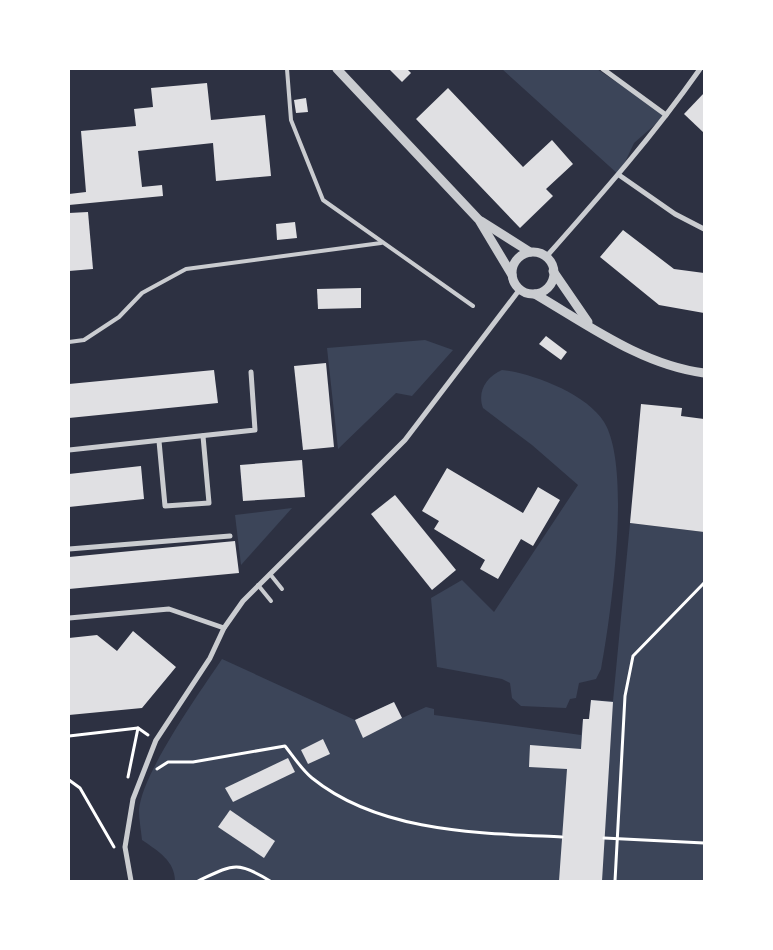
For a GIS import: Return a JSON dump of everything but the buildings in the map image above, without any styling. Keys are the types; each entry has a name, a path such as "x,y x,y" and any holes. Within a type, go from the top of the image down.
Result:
{"street":[{"path":"337,69 479,220 520,289 535,294 644,357 682,370 704,373"},
{"path":"602,69 666,115"},
{"path":"546,257 619,175 666,115 698,69"},
{"path":"619,175 675,214 704,229"},
{"path":"479,220 530,252 546,257 570,298 591,326"},
{"path":"512,275 514,263 524,254 530,252"},
{"path":"535,294 546,288 553,278 553,271"},
{"path":"131,881 126,847 133,799 156,740 210,658 224,628 243,601 258,585 405,440 520,289"},
{"path":"69,450 255,430 251,372"},
{"path":"159,441 165,506 209,503 203,436"},
{"path":"69,549 230,536"},
{"path":"69,618 168,609 224,628"}],"lane":[{"path":"287,69 291,120 323,200 473,306"},
{"path":"69,342 84,340 119,317 142,293 186,269 381,242"},
{"path":"270,574 282,589"},
{"path":"258,585 271,601"}],"path":[{"path":"614,881 624,696 633,656 704,583"},
{"path":"127,783 138,728"},
{"path":"69,736 138,728 156,740"},
{"path":"141,779 168,762 193,762 285,746 312,778 356,805 409,822 485,833 562,837"},
{"path":"69,780 80,788 115,848 117,839"},
{"path":"604,838 704,842"},
{"path":"198,881 231,866 250,868 270,881"}],"shaded area":[{"path":"502,69 597,69 666,115 634,143 619,175"},
{"path":"425,340 453,350 412,396 396,393 338,449 327,348"},
{"path":"502,370 543,380 585,402 604,422 612,443 617,472 617,542 610,614 601,669 596,679 579,683 576,698 570,699 566,708 521,706 512,698 510,683 502,679 437,667 431,598 462,580 494,612 578,485 532,445 483,408 481,396 484,386 491,377"},
{"path":"292,508 241,565 235,515"},
{"path":"630,523 704,532 704,881 175,881 169,862 142,840 139,810 150,775 173,733 222,659 355,720 394,702 402,718 426,707 434,709 434,715 581,735 583,719 589,719 591,700 613,701"}]}
